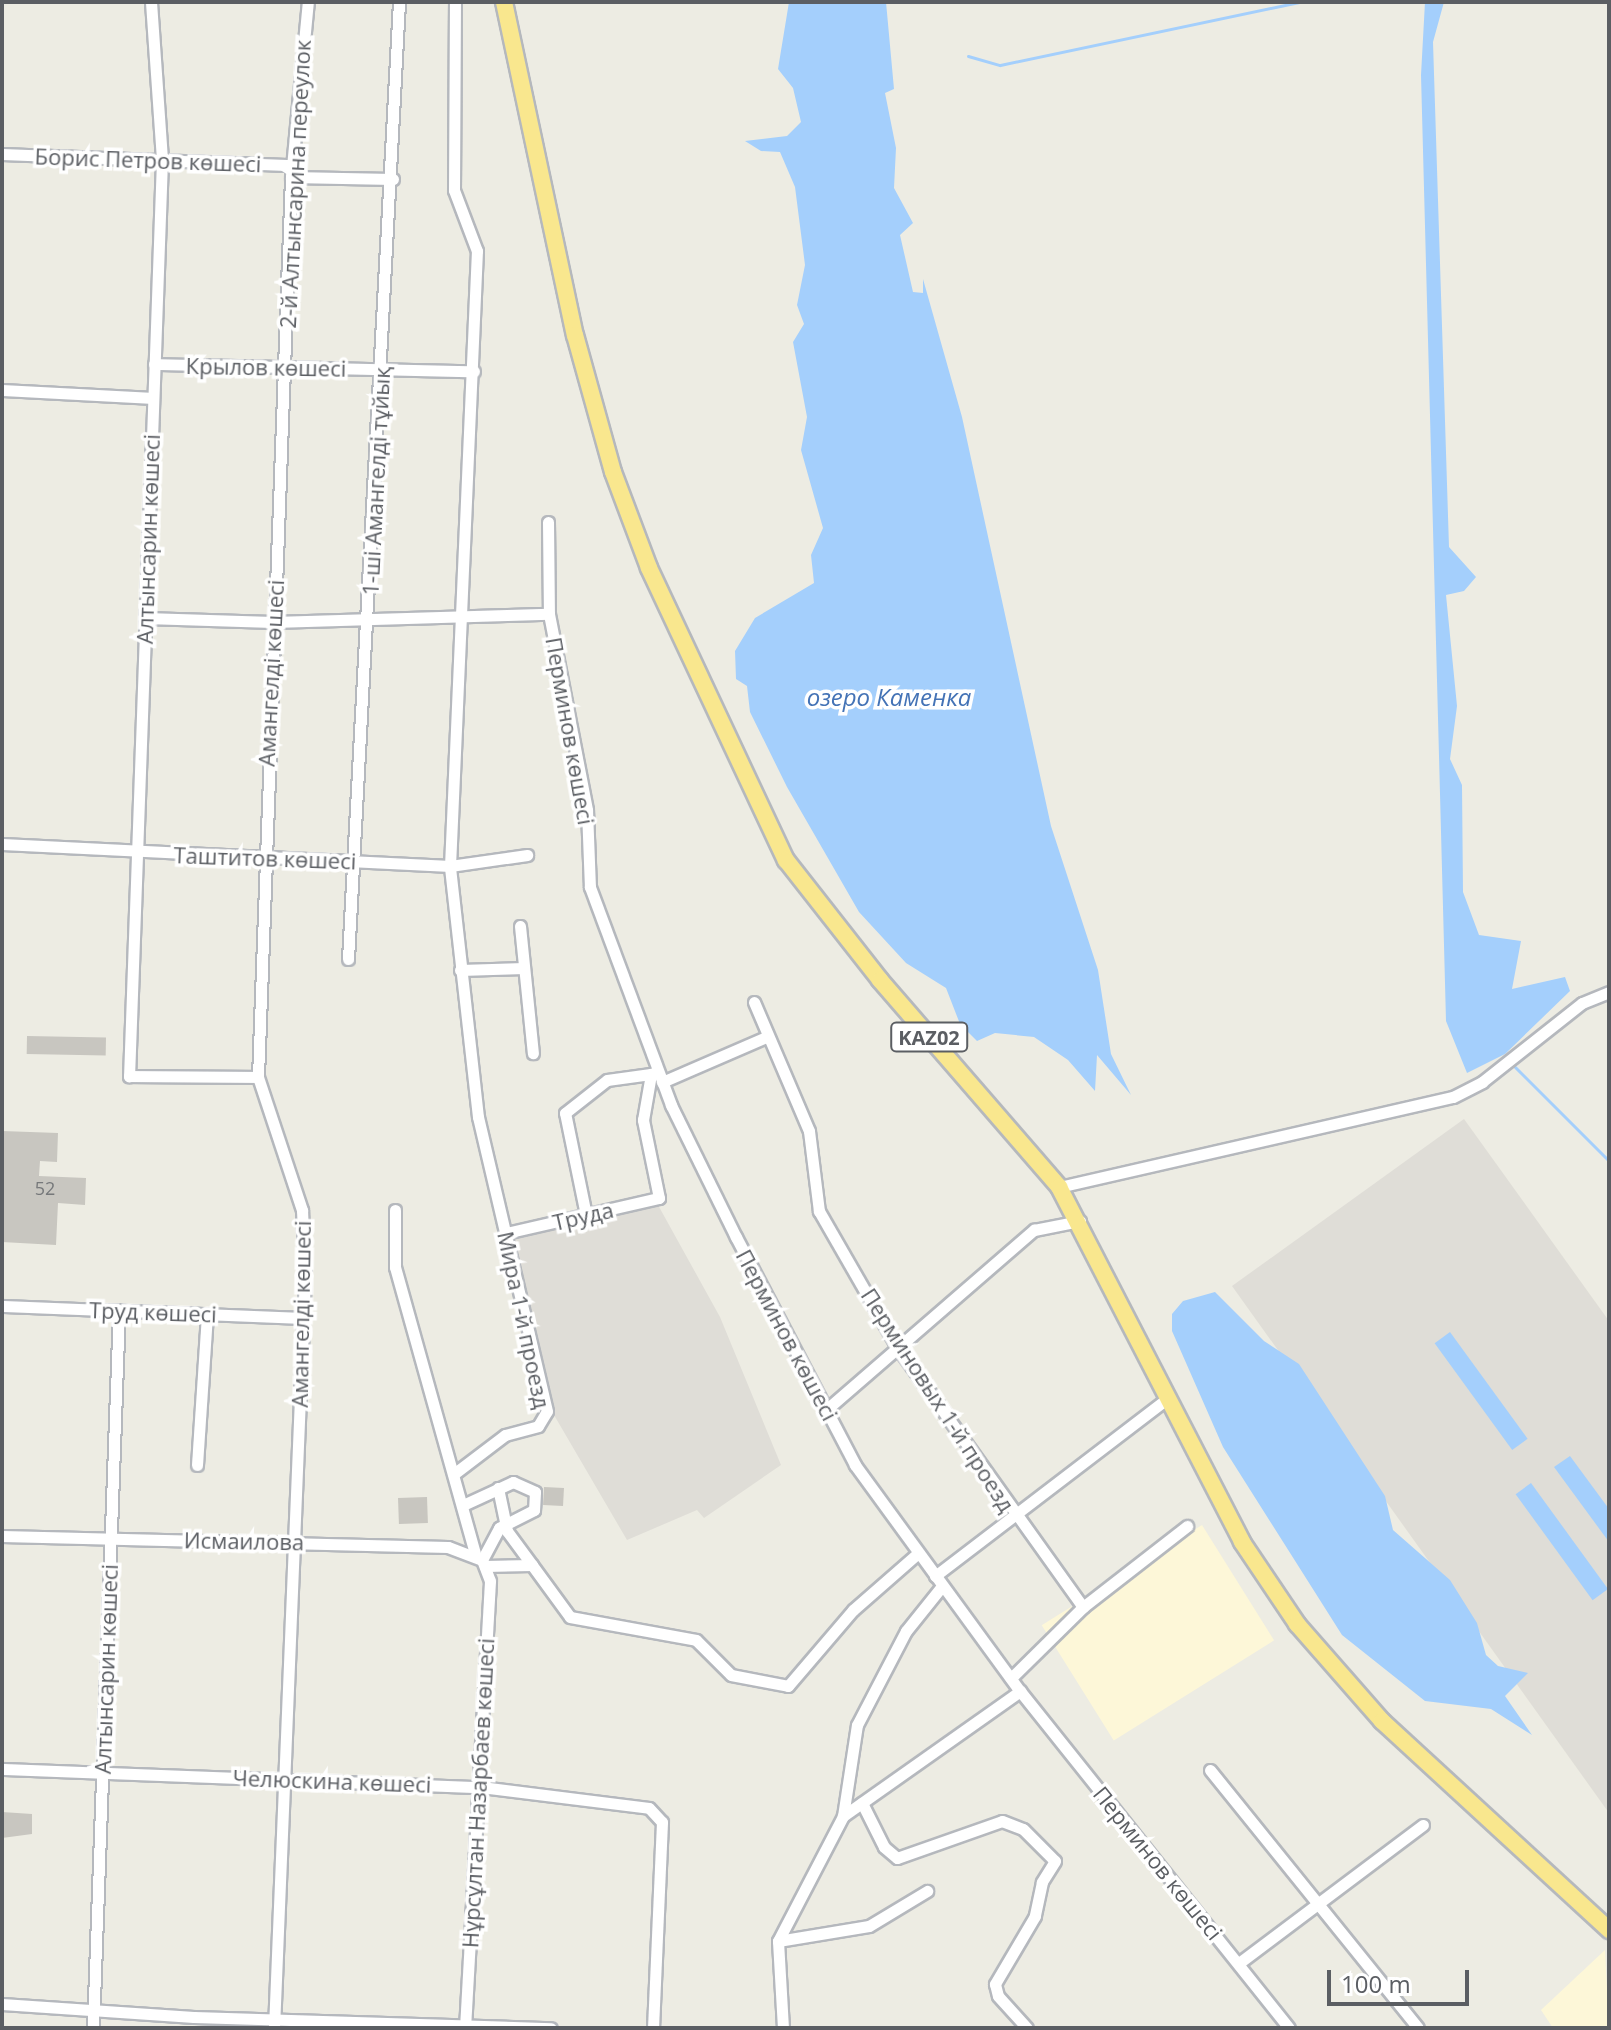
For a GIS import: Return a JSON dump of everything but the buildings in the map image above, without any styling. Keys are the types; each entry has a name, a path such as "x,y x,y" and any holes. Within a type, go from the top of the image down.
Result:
{"highway":[{"name":"KAZ02","path":"504,2 575,335 613,472 721,725 806,890 1059,1187 1080,1221 1253,1560 1338,1675 1609,1930"}],"street":[{"name":"Алтынсарин көшесі","path":"151,2 162,160 129,1076 258,1077"},
{"name":"2-й Алтынсарина переулок","path":"285,367 292,171 308,2"},
{"name":"1-ші Амангелді тұйық","path":"348,959 383,369 399,2"},
{"path":"455,2 451,141 457,210 477,251 450,866 460,970 524,968"},
{"name":"Борис Петров көшесі","path":"2,154 162,160 393,179"},
{"name":"Крылов көшесі","path":"154,364 474,371"},
{"name":"Амангелді көшесі","path":"274,2024 304,1318 302,1210 258,1077 262,857 285,367"},
{"path":"2,390 153,398"},
{"name":"Перминов көшесі","path":"548,522 549,614 588,820 590,887 657,1076 855,1465 1020,1691 1289,2028"},
{"path":"145,618 273,622 549,614"},
{"name":"Таштитов көшесі","path":"2,844 450,866 527,855"},
{"path":"520,926 533,1053"},
{"name":"Мира 1-й проезд","path":"455,1473 505,1435 535,1428 547,1415 478,1117 460,970"},
{"path":"1059,1187 1453,1097 1482,1082 1582,1003 1609,992"},
{"name":"Перминовых 1-й проезд","path":"754,1002 766,1037 809,1131 816,1203 896,1345 1013,1516 1083,1607"},
{"path":"586,1215 565,1113 607,1080 657,1076 766,1037"},
{"name":"Труда","path":"506,1233 659,1198 643,1124 657,1076"},
{"name":"Нұрсұлтан Назарбаев көшесі","path":"395,1210 398,1281 463,1505 490,1581 481,1787 465,2026"},
{"path":"827,1409 896,1345 930,1324 969,1281 1034,1230 1080,1221"},
{"name":"Труд көшесі","path":"2,1306 304,1318"},
{"name":"Алтынсарин көшесі","path":"93,2028 119,1310"},
{"path":"197,1465 207,1314"},
{"path":"783,2028 778,1941 843,1816 858,1722 906,1631 938,1581 1013,1516 1168,1398"},
{"path":"463,1505 498,1488 525,1483 537,1499 529,1515 504,1523 481,1560"},
{"path":"498,1488 504,1523 570,1617 696,1640 731,1675 791,1685 853,1610 918,1553"},
{"path":"1011,1678 1083,1607 1187,1526"},
{"name":"Исмаилова","path":"2,1536 448,1547 481,1560 532,1565"},
{"path":"843,1816 1020,1691"},
{"name":"Челюскина көшесі","path":"2,1769 481,1787 649,1808 659,1815 653,2028"},
{"path":"1210,1770 1320,1902 1418,2028"},
{"path":"862,1803 884,1847 897,1858 1002,1821 1023,1829 1055,1861 1042,1882 1035,1916 995,1984 998,1996 1027,2028"},
{"path":"1239,1963 1423,1825"},
{"path":"778,1941 869,1926 927,1891"},
{"path":"2,2004 93,2007 274,2024 551,2028"}],"shaded area":[{"path":"1464,1119 1609,1321 1609,1813 1232,1286"},
{"path":"658,1205 720,1317 781,1465 704,1518 697,1510 627,1540 554,1415 514,1238"},
{"path":"1202,1525 1274,1640 1114,1740 1042,1625"},
{"path":"1605,1950 1609,2028 1553,2028 1541,2010"}],"water":[{"name":"озеро Каменка","path":"789,2 886,2 894,89 885,93 896,148 894,188 913,223 900,235 913,292 923,293 923,279 962,417 1051,826 1098,970 1111,1054 1131,1095 1097,1055 1095,1091 1068,1060 1034,1037 995,1033 977,1041 960,1024 946,988 906,963 859,912 787,787 750,712 747,686 736,679 735,651 755,618 814,583 811,555 823,528 801,450 807,417 793,342 804,324 797,305 805,265 795,187 780,152 761,151 745,141 787,136 801,122 793,88 778,69"},
{"path":"1425,2 1444,2 1433,42 1449,547 1476,577 1464,591 1446,595 1457,706 1450,759 1462,785 1463,892 1479,935 1521,941 1512,989 1565,977 1570,991 1505,1054 1467,1073 1446,1021 1421,75"},
{"path":"1215,1292 1264,1341 1299,1364 1385,1496 1393,1530 1450,1580 1477,1623 1486,1655 1498,1666 1528,1673 1505,1696 1532,1735 1491,1709 1425,1701 1342,1635 1223,1447 1172,1331 1172,1314 1183,1301"},
{"path":"1450,1332 1528,1439 1512,1450 1435,1343"},
{"path":"1570,1456 1609,1509 1609,1542 1554,1467"},
{"path":"1531,1483 1608,1589 1593,1600 1516,1494"}],"waterway":[{"path":"968,56 1000,65 1300,2"},
{"path":"1515,1067 1609,1161"}]}
